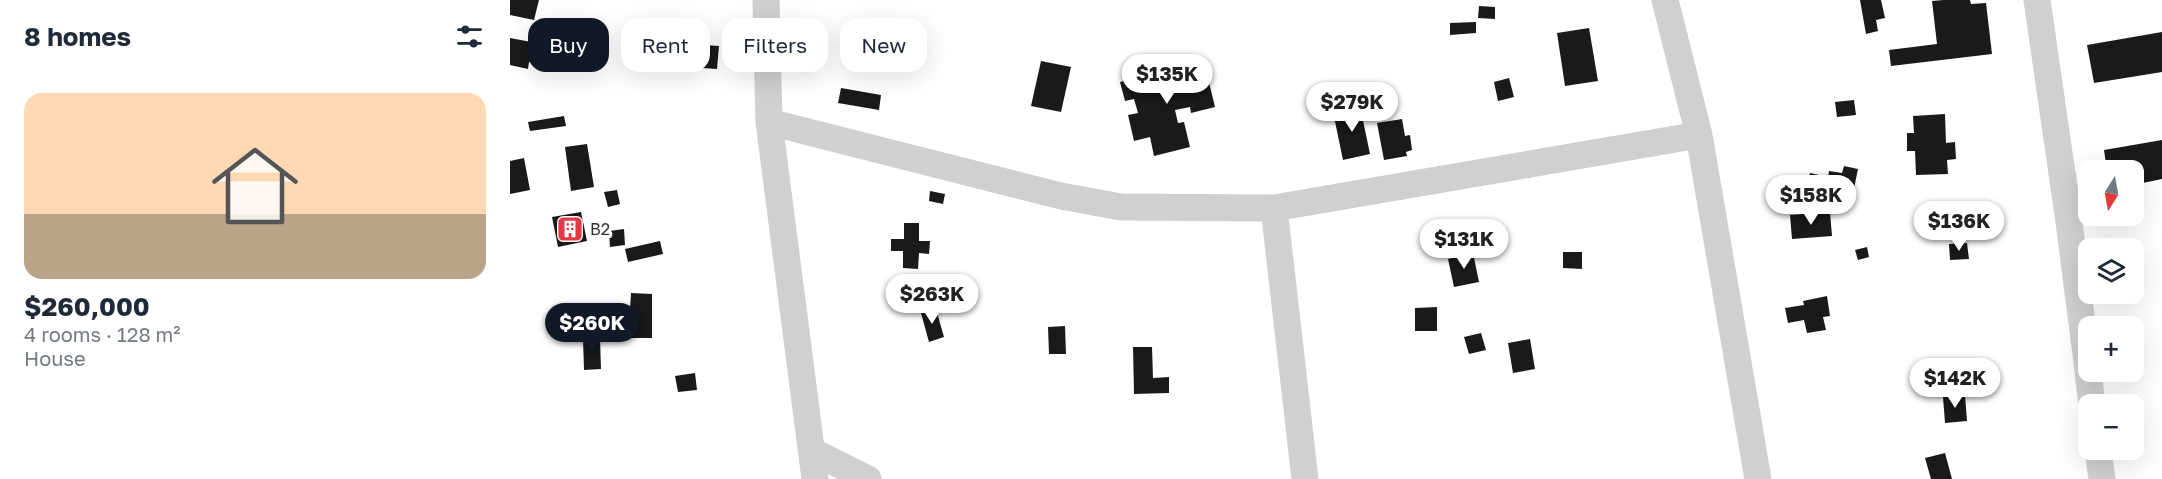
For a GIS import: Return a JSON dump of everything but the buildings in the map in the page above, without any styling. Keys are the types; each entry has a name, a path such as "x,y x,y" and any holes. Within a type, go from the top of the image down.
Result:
{"street":[{"path":"766,0 769,122 815,479"},
{"path":"1665,0 1700,135 1758,479"},
{"path":"2037,0 2081,316"},
{"path":"769,122 1061,196 1121,207 1274,208 1700,135"},
{"path":"1274,208 1305,479"},
{"path":"812,451 868,479"},
{"path":"2099,460 2102,479"}],"place":[{"name":"B2","path":"570,229"}]}
